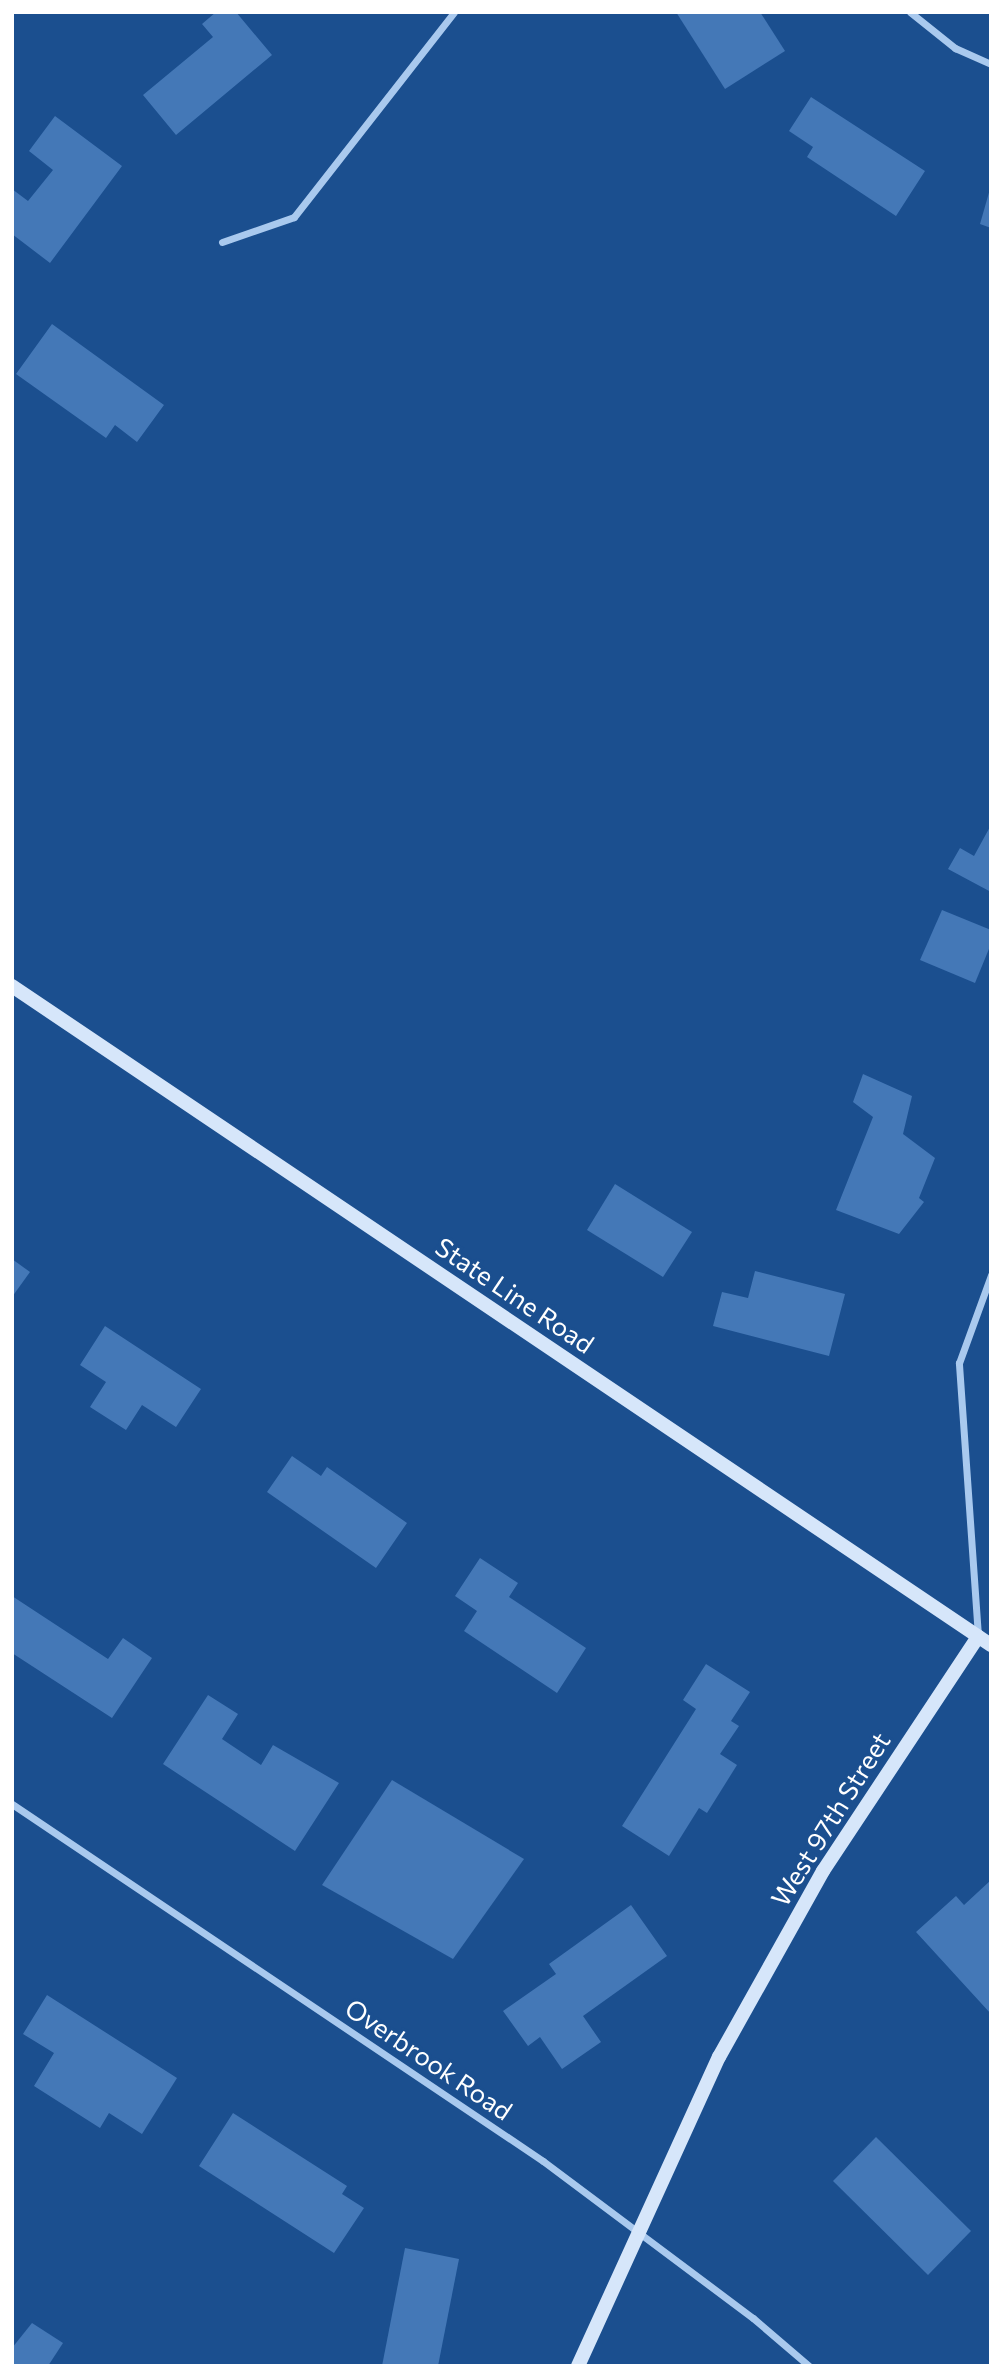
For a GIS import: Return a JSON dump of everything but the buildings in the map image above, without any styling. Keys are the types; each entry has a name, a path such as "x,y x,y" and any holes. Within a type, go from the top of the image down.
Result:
{"main road":[{"name":"State Line Road","path":"12,986 991,1645"},
{"name":"West 97th Street","path":"578,2366 637,2231 719,2057 823,1871 978,1637"}],"street":[{"path":"222,242 294,217 454,12"},
{"path":"910,12 955,48 991,64"},
{"path":"978,1637 958,1363 991,1275"},
{"name":"Overbrook Road","path":"12,1804 531,2154 637,2231 809,2366"}]}
